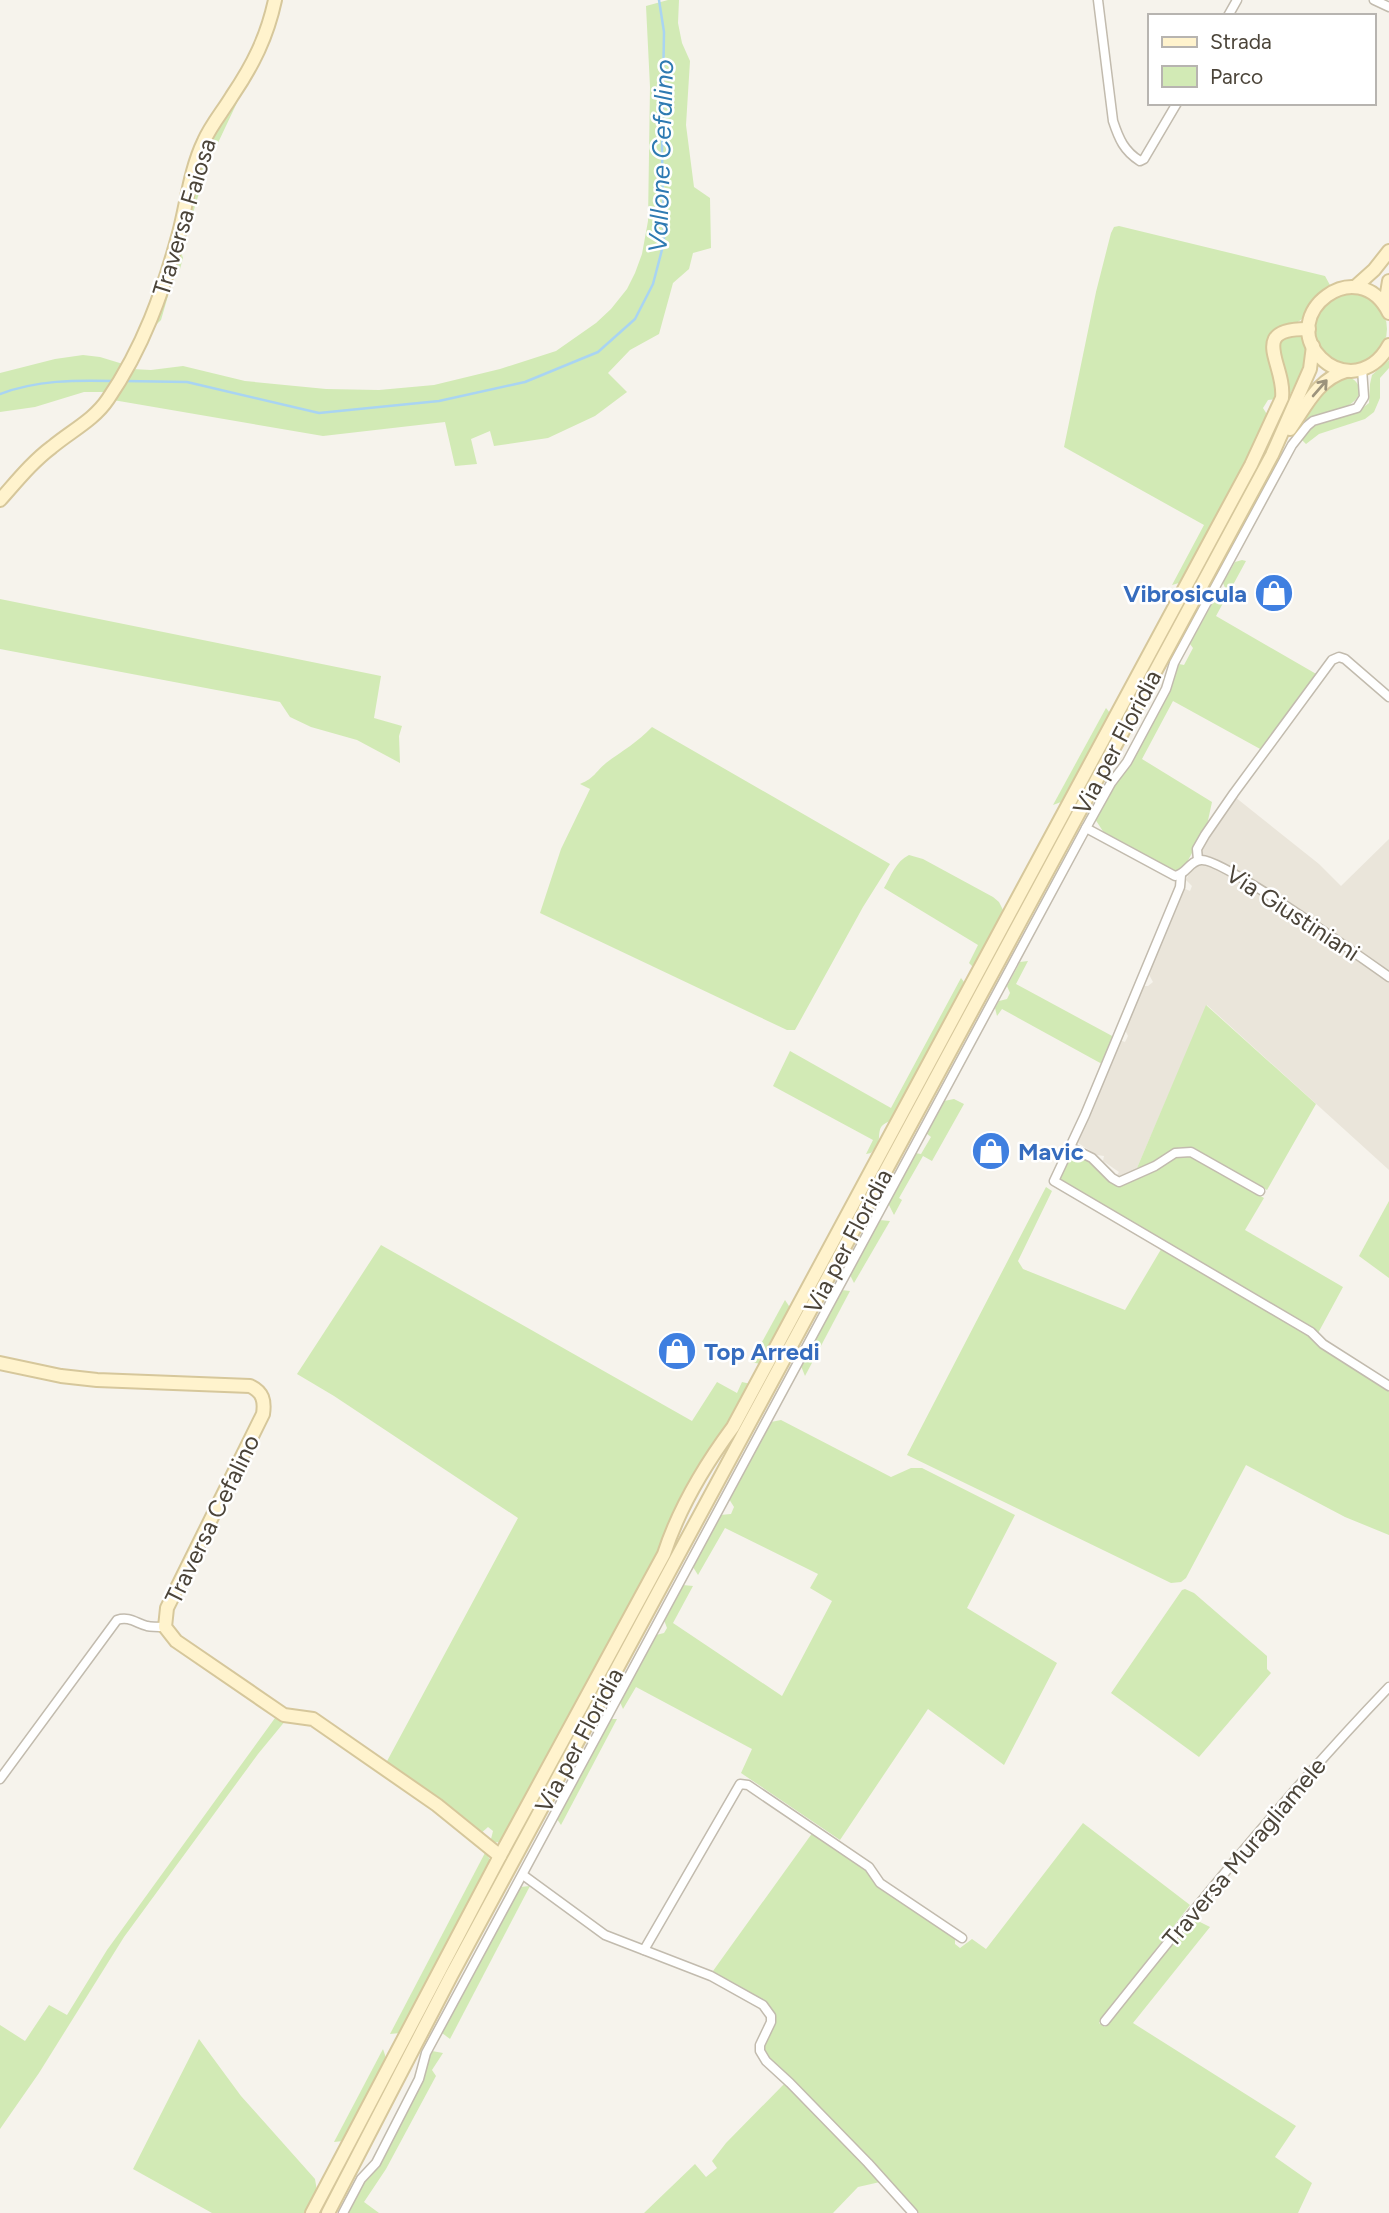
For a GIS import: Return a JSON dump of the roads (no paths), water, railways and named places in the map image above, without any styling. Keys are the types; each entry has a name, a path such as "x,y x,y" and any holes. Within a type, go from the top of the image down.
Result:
{"street":[{"name":"Traversa Faiosa","path":"0,500 34,462 93,416 130,363 157,304 178,236 197,155 216,118 256,59 275,0"},
{"path":"1098,0 1114,121 1120,140 1130,155 1140,161 1144,159 1176,105"},
{"path":"1374,0 1389,7"},
{"path":"1355,287 1374,270 1389,251"},
{"path":"1387,309 1389,281"},
{"path":"1349,371 1327,364 1313,346 1309,329 1314,309 1328,293 1355,287 1372,293 1387,309"},
{"path":"312,2213 500,1856 664,1554 674,1525 712,1455 733,1427 1251,465 1282,398 1283,388 1272,350 1277,335 1284,330 1309,329"},
{"path":"1272,455 1320,387 1332,375 1362,369 1374,363 1389,345"},
{"path":"1272,455 1310,369 1313,346"},
{"path":"343,2213 361,2179 376,2163 419,2079 426,2053 1086,828 1111,783 1127,762 1166,689 1174,663 1292,445 1313,421 1357,408 1364,397 1362,369"},
{"name":"Via per Floridia","path":"328,2213 458,1963 1272,455"},
{"path":"1198,860 1197,849 1205,835 1332,660 1339,657 1345,659 1389,698"},
{"path":"1086,828 1167,874 1181,875 1180,887 1054,1181 1311,1332 1323,1344 1389,1386"},
{"name":"Via Giustiniani","path":"1181,875 1198,860 1214,862 1389,976"},
{"path":"1070,1147 1092,1158 1119,1182 1181,1151 1191,1152 1260,1191"},
{"name":"Traversa Cefalino","path":"0,1363 61,1376 97,1380 250,1386 257,1389 265,1404 264,1414 167,1608 165,1627 176,1641 284,1715 313,1719 437,1805 500,1856"},
{"path":"0,1779 117,1620 122,1618 135,1620 146,1626 165,1627"},
{"name":"Traversa Muragliamele","path":"1105,2021 1266,1823 1389,1688"},
{"path":"644,1950 740,1784 748,1785 869,1867 880,1883 962,1938"},
{"path":"523,1875 595,1929 620,1942 711,1976 763,2005 771,2016 771,2022 760,2045 760,2051 766,2061 868,2163 913,2213"}],"waterway":[{"name":"Vallone Cefalino","path":"124,381 187,382 319,413 439,401 525,382 598,352 635,319 653,284 664,242 664,32 659,0"},
{"name":"Vallone Cefalino","path":"0,394 42,383 113,381"}],"place":[{"name":"Vibrosicula","path":"1274,593"},
{"name":"Mavic","path":"991,1151"},
{"name":"Top Arredi","path":"677,1351"}]}
